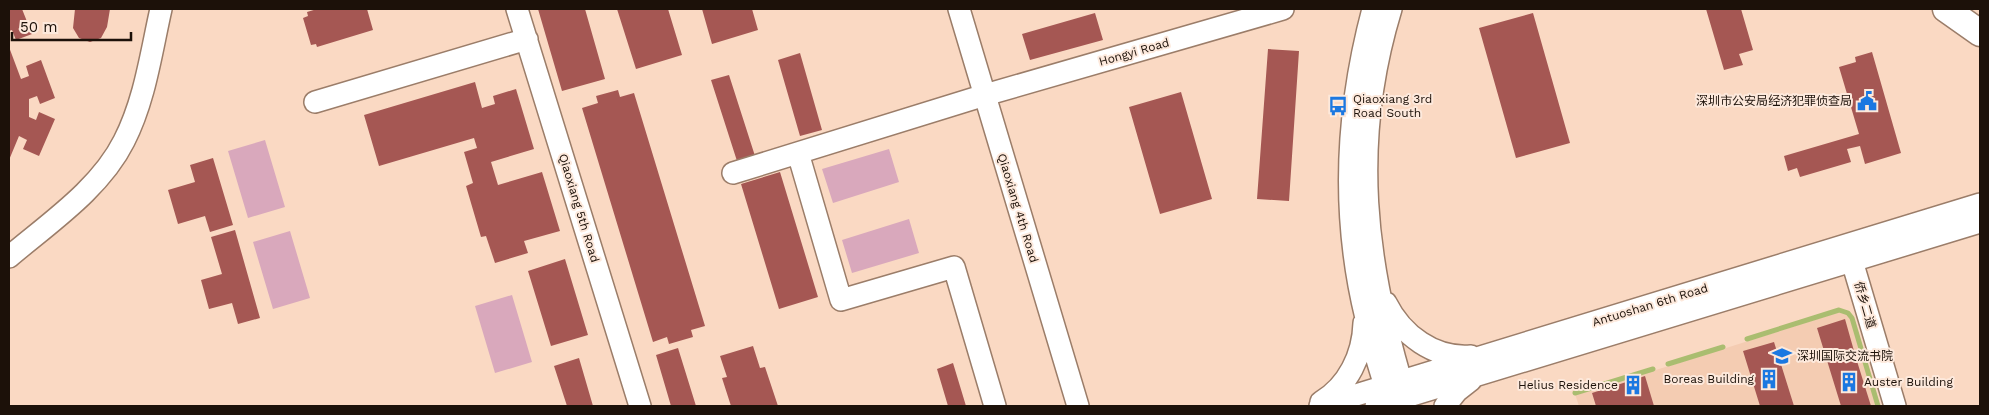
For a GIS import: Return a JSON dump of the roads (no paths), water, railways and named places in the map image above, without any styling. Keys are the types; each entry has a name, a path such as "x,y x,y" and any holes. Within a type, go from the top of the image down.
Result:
{"main road":[{"path":"1946,9 1980,33"}],"street":[{"path":"9,257 84,193 104,170 123,143 136,116 161,9"},
{"name":"Qiaoxiang 5th Road","path":"517,9 640,406"},
{"name":"Qiaoxiang 4th Road","path":"959,9 1078,406"},
{"name":"Hongyi Road","path":"733,173 984,96 1283,9"},
{"path":"1313,406 1335,393 1348,377 1356,358 1364,326 1363,303 1350,214 1350,144 1358,72 1372,9"},
{"path":"1391,9 1378,58 1371,94 1367,132 1368,216 1394,398"},
{"path":"315,102 527,39"},
{"path":"798,153 842,300 954,267 995,406"},
{"name":"Antuoshan 6th Road","path":"1394,398 1492,354 1980,204"},
{"name":"Antuoshan 6th Road","path":"1320,406 1394,398 1481,374 1980,222"},
{"name":"侨乡二道","path":"1852,261 1895,406"},
{"path":"1375,272 1388,306 1400,325 1414,339 1446,354 1468,357 1492,354"},
{"path":"1363,303 1394,398"},
{"path":"1445,406 1464,385 1481,374"}],"waterway":[{"path":"1747,339 1839,310 1848,313 1852,318 1878,406"},
{"path":"1668,364 1723,347"},
{"path":"1575,393 1653,369"}],"place":[{"name":"深圳市公安局经济犯罪侦查局","path":"1867,101"},
{"name":"Qiaoxiang 3rd Road South","path":"1338,106"},
{"name":"深圳国际交流书院","path":"1782,356"},
{"name":"Boreas Building","path":"1769,379"},
{"name":"Auster Building","path":"1849,382"},
{"name":"Helius Residence","path":"1633,385"}]}
